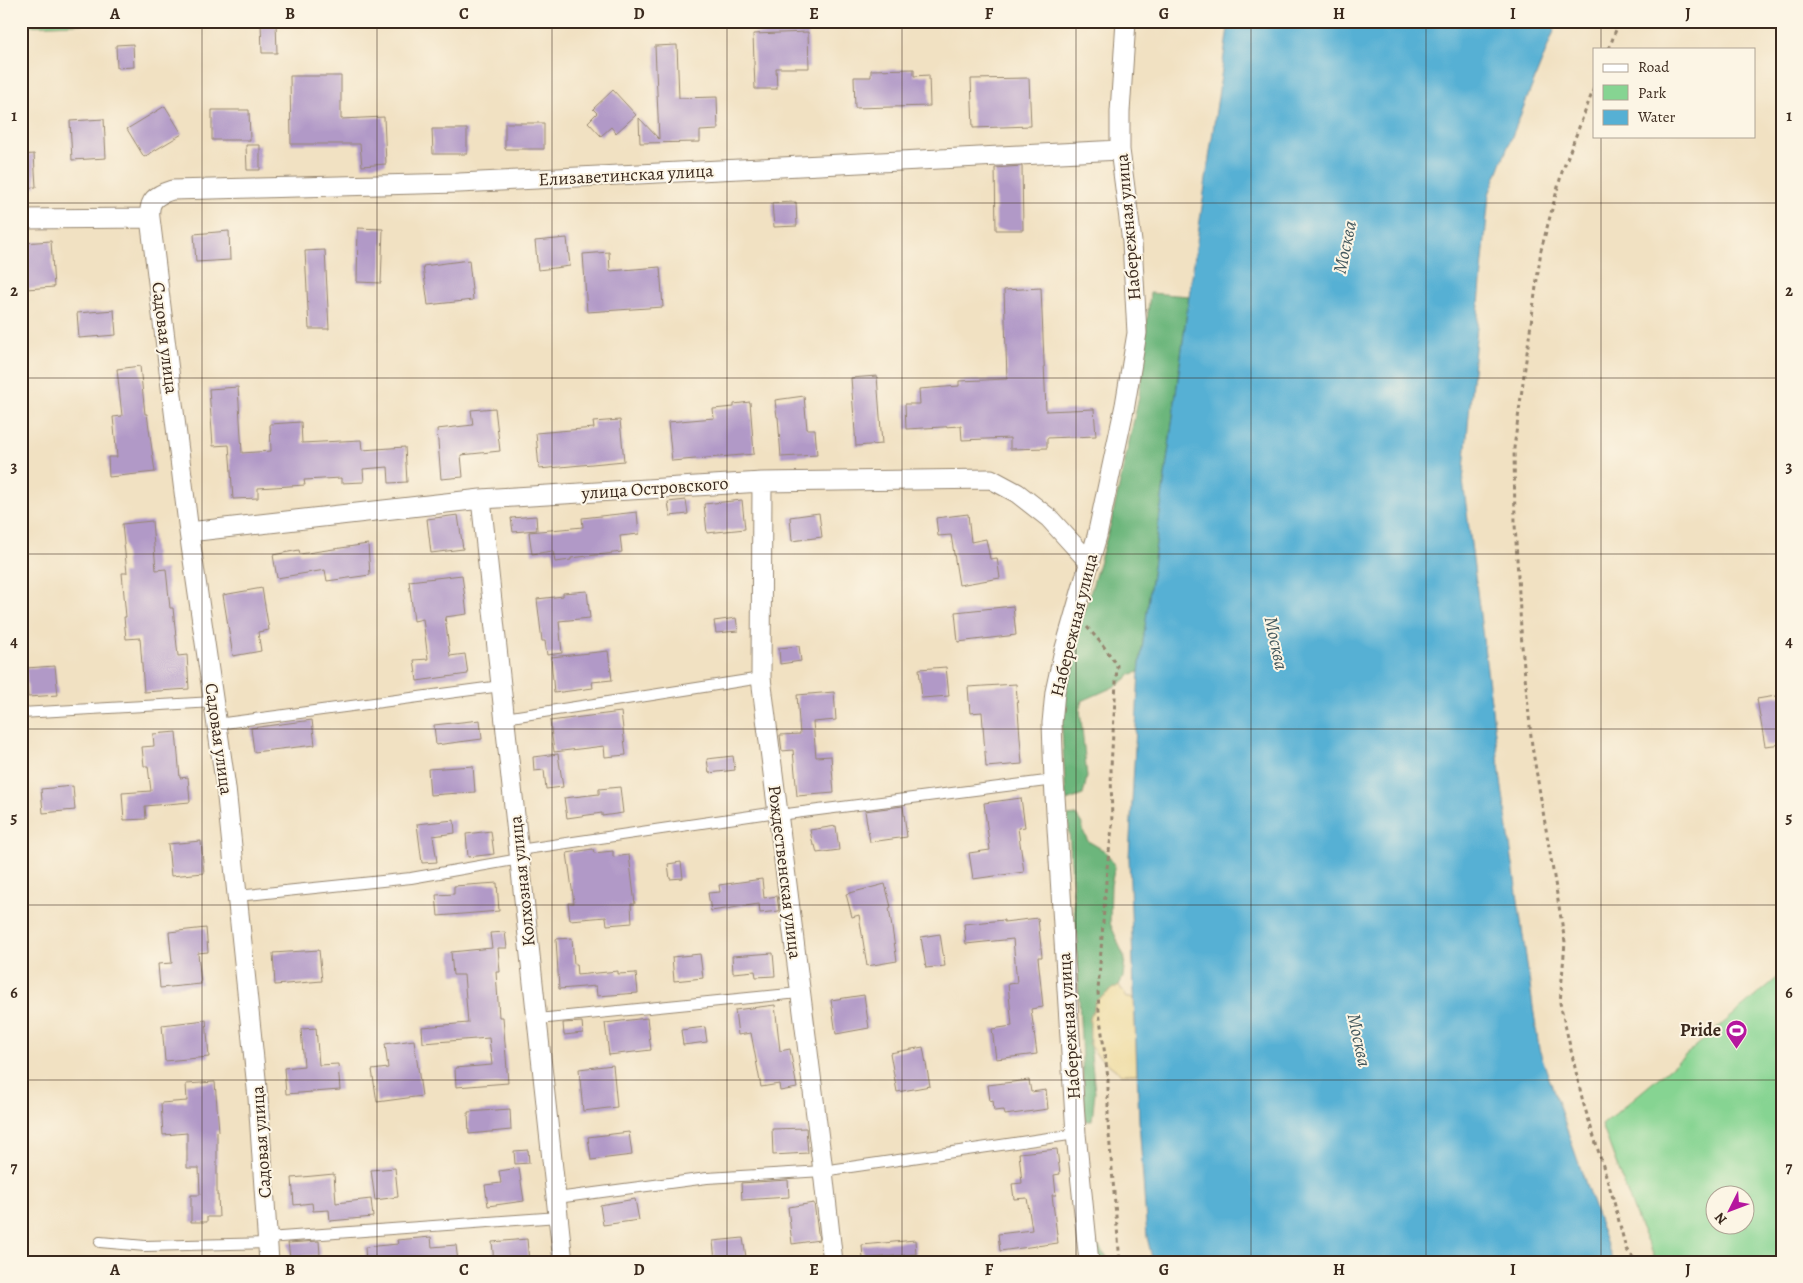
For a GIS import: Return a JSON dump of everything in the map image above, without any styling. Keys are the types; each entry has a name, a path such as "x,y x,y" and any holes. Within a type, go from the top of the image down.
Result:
{"street":[{"name":"Набережная улица","path":"1089,1262 1076,1134 1052,723 1055,692 1063,655 1090,563 1125,405 1137,333 1132,242 1120,150 1120,112 1126,21"},
{"name":"Елизаветинская улица","path":"150,218 149,208 153,200 162,193 172,190 459,183 1120,150"},
{"path":"21,220 150,218"},
{"name":"Садовая улица","path":"150,218 190,532 226,788 258,1098 269,1262"},
{"name":"улица Островского","path":"190,532 481,499 762,482 991,479 1017,493 1050,518 1090,563"},
{"name":"Рождественская улица","path":"762,482 760,678 833,1262"},
{"name":"Колхозная улица","path":"481,499 563,1262"}],"lane":[{"path":"505,718 760,678"},
{"path":"217,724 501,686"},
{"path":"21,713 214,702"},
{"path":"237,896 411,878 519,855 777,812 786,814 1054,780"},
{"path":"538,1019 800,993"},
{"path":"100,1242 145,1246 268,1240 558,1207 707,1178 823,1171 1076,1134"}],"path":[{"path":"1609,48 1620,21"},
{"path":"1593,91 1562,172 1541,250 1514,448 1515,524 1522,646 1532,746 1565,942 1560,1003 1582,1102 1613,1198 1626,1249 1637,1262"},
{"path":"1075,614 1102,644 1117,665 1111,767 1112,828 1108,853 1098,991 1108,1078 1108,1123 1120,1262"}],"green space":[{"path":"21,21 153,21 21,26"},
{"path":"1199,21 1229,21 1228,29"},
{"path":"1150,293 1189,296 1139,672 1132,674 1118,685 1082,701 1080,709 1087,777 1083,795 1066,801 1061,712 1071,657 1111,523 1139,397"},
{"path":"1076,815 1082,824 1088,841 1105,851 1115,866 1111,885 1110,923 1125,959 1123,977 1119,985 1096,1001 1090,1019 1090,1046 1095,1092 1092,1121 1085,1121 1068,816"},
{"name":"Pride","path":"1782,974 1782,1262 1657,1262 1640,1227 1602,1125"},
{"path":"1096,1244 1106,1255 1108,1262 1098,1262"}],"sand":[{"path":"1119,985 1127,998 1134,998 1137,1074 1121,1074 1098,1056 1090,1046 1090,1019 1096,1001"}],"water":[{"name":"Москва","path":"1229,21 1558,21 1489,194 1463,481 1501,780 1539,1049 1613,1262 1153,1262 1147,1237 1139,1121 1129,858 1139,672 1189,296"}],"building":[{"path":"276,22 277,53 262,53 261,23"},
{"path":"808,32 809,68 776,68 777,89 755,89 753,34"},
{"path":"133,44 134,67 117,68 116,45"},
{"path":"677,45 679,98 717,97 718,130 700,131 700,142 640,143 639,118 659,139 655,46"},
{"path":"914,69 914,76 929,75 930,106 855,108 854,77 871,77 871,70"},
{"path":"290,76 341,76 341,119 384,117 386,164 362,166 360,144 291,144"},
{"path":"1029,78 1031,126 973,128 971,79"},
{"path":"613,90 636,115 616,133 611,127 601,136 588,122 597,113 593,109"},
{"path":"165,106 182,134 144,157 127,129"},
{"path":"212,110 249,110 250,140 212,140"},
{"path":"104,119 106,158 72,160 70,121"},
{"path":"505,123 544,123 544,149 505,149"},
{"path":"432,129 467,129 467,154 433,154"},
{"path":"246,145 260,145 260,170 247,170"},
{"path":"34,154 36,187 21,188 21,155"},
{"path":"1022,166 1023,230 996,230 995,168"},
{"path":"796,202 797,226 774,227 772,203"},
{"path":"358,228 383,229 381,283 357,282"},
{"path":"229,231 230,260 196,262 194,234"},
{"path":"567,238 570,266 538,270 535,241"},
{"path":"51,241 54,287 26,289 23,243"},
{"path":"325,250 329,329 309,329 305,251"},
{"path":"609,252 610,271 660,267 663,307 587,312 583,254"},
{"path":"469,260 473,300 428,305 423,266"},
{"path":"1041,288 1046,411 1094,409 1096,436 1047,438 1047,448 1010,449 1010,438 962,440 961,426 906,429 905,404 920,404 919,389 959,386 959,381 1007,379 1004,290"},
{"path":"114,310 116,335 79,338 77,313"},
{"path":"140,366 145,414 147,414 155,472 109,477 108,457 117,457 113,417 122,416 117,369"},
{"path":"877,376 882,444 856,446 851,378"},
{"path":"238,387 242,453 271,451 270,424 301,422 302,443 361,440 362,450 405,447 407,482 389,483 388,467 363,469 364,482 341,483 341,478 304,480 305,485 258,488 258,498 233,499 229,445 213,446 209,389"},
{"path":"804,396 807,429 815,429 817,455 781,457 775,400"},
{"path":"750,402 754,454 672,461 668,422 714,418 713,409 734,407 734,404"},
{"path":"495,408 500,451 461,455 463,477 441,479 437,429 473,425 471,410"},
{"path":"620,420 624,461 539,469 536,433 594,428 593,422"},
{"path":"686,500 688,514 670,516 668,502"},
{"path":"742,500 745,529 707,533 704,504"},
{"path":"637,512 639,534 620,536 622,552 571,558 571,560 555,562 553,551 532,554 529,532 583,527 582,518"},
{"path":"819,513 822,537 792,541 790,517"},
{"path":"968,514 971,542 986,539 990,559 997,558 1000,578 959,585 951,535 938,536 936,518"},
{"path":"458,515 463,549 431,553 427,519"},
{"path":"536,516 537,530 513,532 511,518"},
{"path":"152,521 156,570 166,569 170,608 173,608 178,656 187,655 189,689 144,692 140,638 126,639 122,573 127,573 122,524"},
{"path":"368,544 370,575 327,581 325,570 277,578 273,555 299,550 300,554"},
{"path":"462,575 467,614 445,617 450,656 465,654 468,674 417,681 414,660 428,659 423,619 414,621 409,581"},
{"path":"262,588 269,630 258,632 261,651 233,656 223,595"},
{"path":"587,591 590,618 559,621 562,653 547,655 545,641 542,641 537,599 563,596 563,593"},
{"path":"1013,606 1016,635 958,642 955,612"},
{"path":"736,618 738,631 716,633 714,621"},
{"path":"799,646 801,661 780,664 779,648"},
{"path":"608,651 612,680 592,682 593,688 554,693 551,657"},
{"path":"55,666 58,695 28,697 26,668"},
{"path":"946,667 949,696 922,698 919,669"},
{"path":"1016,684 1022,764 986,767 982,712 970,713 968,687"},
{"path":"834,692 836,720 813,722 816,757 831,756 834,793 797,796 793,750 782,751 780,735 800,734 797,695"},
{"path":"1782,695 1782,744 1765,746 1757,699"},
{"path":"621,712 626,755 605,757 604,746 554,752 550,721"},
{"path":"312,720 315,745 254,752 251,728"},
{"path":"480,720 482,739 436,745 434,725"},
{"path":"176,732 180,778 188,777 190,802 145,806 146,819 124,820 122,793 151,791 148,766 144,766 142,747 154,746 153,734"},
{"path":"558,754 563,787 546,789 544,770 534,771 533,757"},
{"path":"733,756 735,770 709,773 707,759"},
{"path":"473,766 475,792 430,795 428,769"},
{"path":"73,786 75,810 43,813 41,789"},
{"path":"620,787 623,813 602,816 602,813 567,818 564,798 599,794 599,789"},
{"path":"1021,798 1025,827 1018,828 1024,872 973,879 969,853 990,850 984,803"},
{"path":"903,806 907,837 870,842 865,811"},
{"path":"454,820 455,833 433,836 437,862 422,863 417,824"},
{"path":"836,826 839,850 817,853 810,830"},
{"path":"491,831 494,854 468,857 466,834"},
{"path":"201,841 204,873 171,876 168,844"},
{"path":"593,849 594,853 613,851 613,857 629,855 635,904 631,904 632,923 607,925 606,917 570,920 568,903 574,903 567,853"},
{"path":"681,862 683,878 670,879 668,864"},
{"path":"762,879 764,898 777,896 779,911 760,913 759,904 711,911 708,893 720,892 719,885"},
{"path":"497,883 499,911 438,916 436,895 454,894 454,886"},
{"path":"885,884 891,907 889,908 897,961 867,966 859,915 852,917 846,894"},
{"path":"1038,918 1042,957 1038,957 1043,1007 1031,1009 1037,1054 996,1059 992,1029 1012,1026 1008,984 1017,983 1013,939 966,944 964,924"},
{"path":"206,928 208,952 198,953 201,984 160,988 158,964 172,963 169,932"},
{"path":"505,932 507,948 498,948 500,972 496,972 499,1017 503,1017 508,1083 456,1087 455,1068 492,1065 489,1038 423,1043 422,1027 468,1023 464,975 453,975 451,952 492,948 490,933"},
{"path":"940,934 945,966 926,968 921,937"},
{"path":"572,938 577,975 618,971 618,974 636,973 638,993 597,996 596,986 559,989 556,939"},
{"path":"319,950 322,981 275,985 273,953"},
{"path":"773,953 775,976 756,977 755,971 733,973 732,956"},
{"path":"700,954 703,978 674,981 672,957"},
{"path":"864,995 869,1028 836,1034 831,1000"},
{"path":"775,1005 780,1051 790,1049 797,1088 780,1091 779,1084 761,1087 751,1033 738,1035 735,1010"},
{"path":"647,1018 651,1050 609,1055 605,1023"},
{"path":"206,1020 209,1057 165,1061 162,1025"},
{"path":"582,1022 583,1033 564,1035 563,1023"},
{"path":"705,1027 707,1042 683,1045 681,1030"},
{"path":"316,1028 319,1065 338,1064 340,1090 286,1094 284,1068 304,1066 301,1029"},
{"path":"414,1040 422,1096 377,1102 372,1070 388,1068 385,1044"},
{"path":"923,1047 930,1086 897,1092 890,1053"},
{"path":"613,1065 617,1107 583,1111 579,1069"},
{"path":"1029,1080 1031,1092 1046,1090 1048,1109 1005,1115 1004,1110 994,1111 993,1100 990,1101 988,1085"},
{"path":"215,1082 219,1131 217,1131 217,1195 219,1217 207,1217 207,1222 191,1222 191,1195 200,1195 199,1168 187,1168 187,1133 163,1135 161,1103 187,1101 186,1084"},
{"path":"510,1109 511,1130 469,1134 468,1112"},
{"path":"806,1128 808,1153 773,1155 772,1129"},
{"path":"629,1132 632,1155 591,1160 588,1137"},
{"path":"1057,1149 1060,1174 1054,1175 1056,1195 1052,1195 1058,1243 1000,1251 998,1234 1032,1230 1027,1198 1014,1199 1012,1184 1022,1183 1019,1153"},
{"path":"528,1150 529,1163 515,1164 514,1151"},
{"path":"395,1168 398,1197 375,1200 371,1170"},
{"path":"519,1168 524,1201 488,1206 485,1185 501,1183 499,1171"},
{"path":"334,1174 336,1203 371,1199 373,1217 330,1221 329,1210 313,1211 312,1203 294,1205 292,1178"},
{"path":"788,1180 789,1197 742,1200 741,1183"},
{"path":"635,1199 639,1220 603,1225 600,1205"},
{"path":"814,1203 819,1240 792,1244 788,1207"},
{"path":"431,1237 432,1247 456,1245 458,1262 431,1262 431,1260 366,1262 365,1247 398,1244 397,1240"},
{"path":"743,1238 746,1257 715,1261 713,1241"},
{"path":"527,1239 529,1262 494,1262 492,1242"},
{"path":"915,1240 916,1254 863,1259 862,1245"},
{"path":"319,1241 320,1255 290,1257 288,1243"}],"place":[{"name":"Pride","path":"1737,1049"}]}
